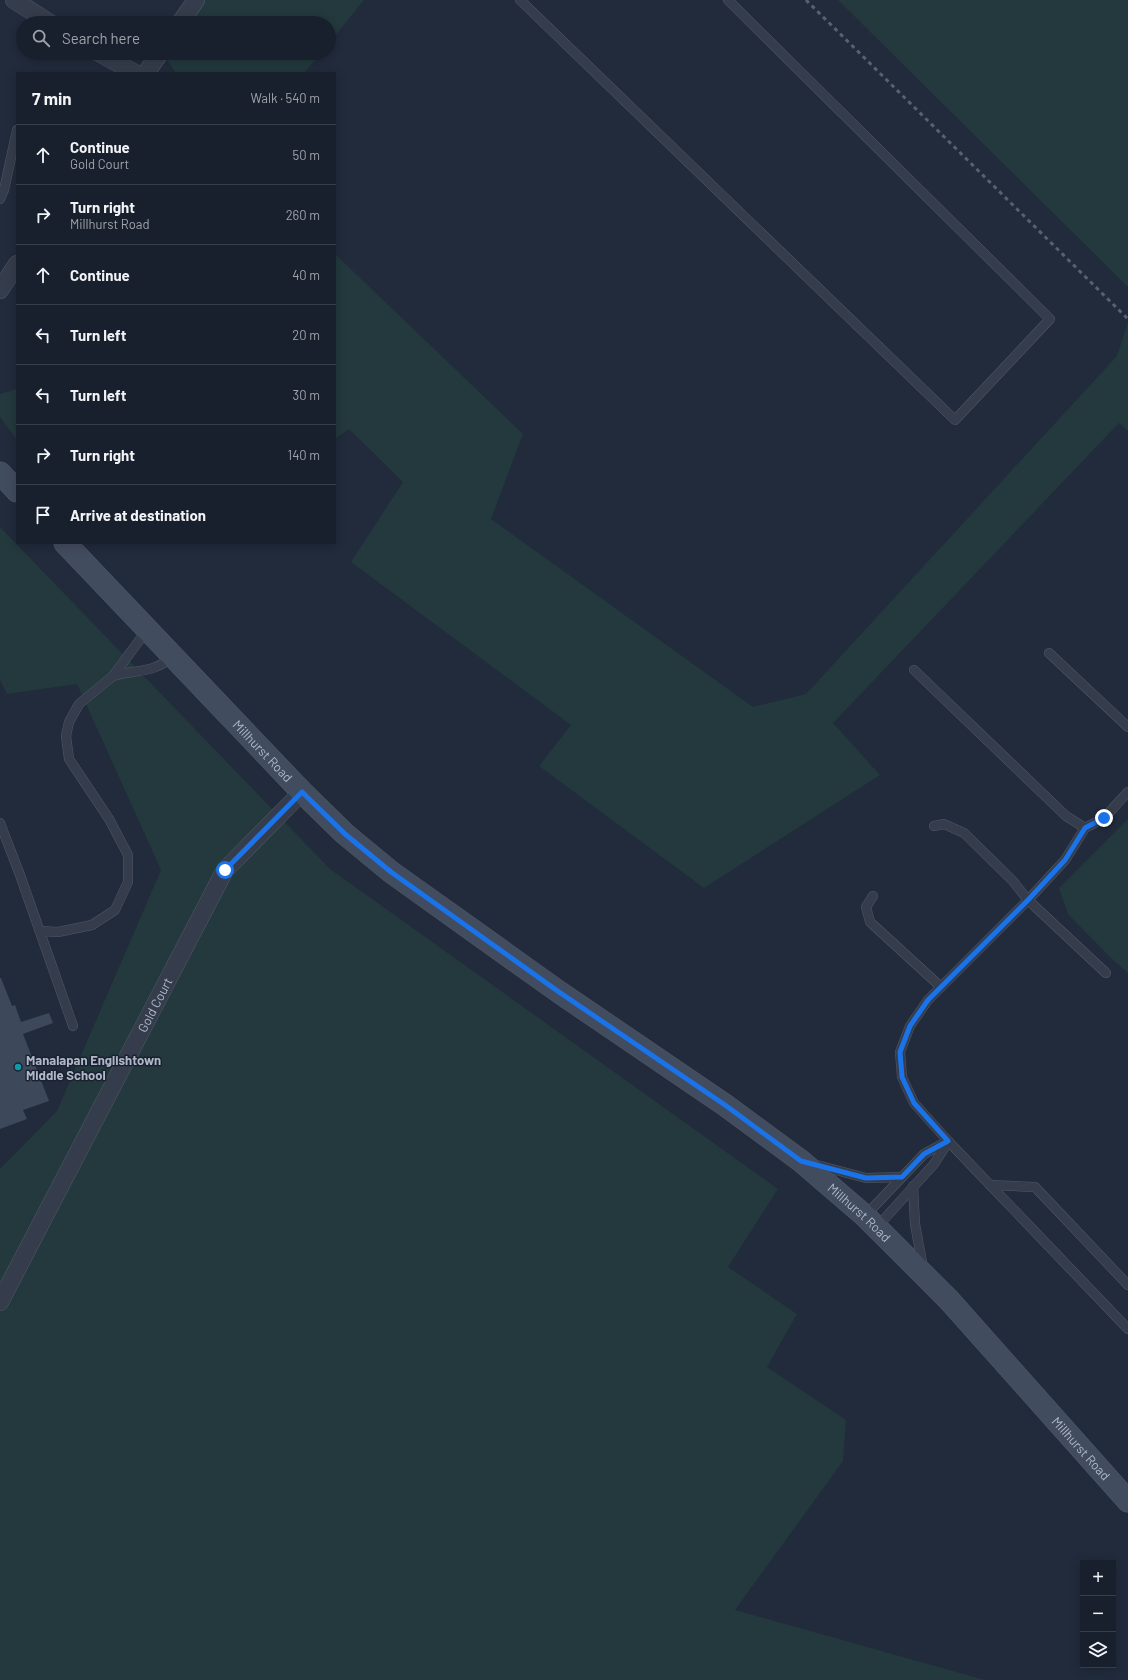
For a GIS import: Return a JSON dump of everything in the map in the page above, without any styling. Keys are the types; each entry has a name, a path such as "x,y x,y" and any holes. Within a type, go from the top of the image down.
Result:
{"street":[{"path":"14,0 39,16"},
{"path":"185,16 196,0"},
{"path":"112,60 133,72"},
{"path":"147,72 155,60"},
{"path":"0,290 16,266"},
{"path":"0,473 16,490"},
{"name":"Millhurst Road","path":"66,544 302,792 345,834 391,872 559,992 725,1105 801,1161 871,1222 924,1274 1126,1494"},
{"name":"Gold Court","path":"0,1302 225,870 302,792"}],"lane":[{"path":"520,0 955,420 1050,318 728,0"},
{"path":"0,199 4,190 16,135"},
{"path":"40,931 58,932 92,925 115,910 128,882 128,854 109,819 69,759 66,736 69,722 79,704 113,676 147,630"},
{"path":"1049,653 1128,727"},
{"path":"113,676 131,671 154,668 165,664 172,656"},
{"path":"914,670 1066,816 1085,828"},
{"path":"1128,792 1104,818 1085,828 1065,860 1028,900 928,1000 910,1026 900,1052 902,1077 914,1103 948,1141 1128,1329"},
{"path":"0,824 40,931 73,1026"},
{"path":"934,826 944,824 964,833 1012,880 1028,900 1106,973"},
{"path":"873,896 866,907 870,922 941,987"},
{"path":"871,1222 902,1177 924,1154 948,1141"},
{"path":"871,1222 913,1186 934,1164 948,1141"},
{"path":"801,1161 866,1178 902,1177"},
{"path":"990,1185 1035,1187 1128,1284"},
{"path":"913,1186 915,1224 924,1274"}],"green space":[{"path":"191,0 364,0 336,34 336,16 181,16"},
{"path":"838,0 1128,0 1128,287"},
{"path":"167,60 315,60 305,72 175,72"},
{"path":"336,255 523,434 491,519 753,707 806,694 1117,356 1128,322 1128,431 1119,423 833,723 880,775 704,888 539,766 571,725 351,562 403,482 349,429 336,438"},
{"path":"16,389 16,439 0,417 0,394"},
{"path":"0,527 330,869 778,1189 728,1267 797,1314 767,1367 846,1420 843,1461 735,1610 985,1680 0,1680 0,1169 57,1111 161,870 77,684 7,694 0,680"},
{"path":"1128,819 1128,973 1110,957 1068,914 1059,888"}],"building":[{"name":"Manalapan Englishtown Middle School","path":"0,978 12,1006 15,1005 21,1022 49,1013 53,1023 23,1034 49,1101 23,1110 27,1119 0,1129"}],"railway":[{"path":"806,0 1128,319"}],"place":[{"name":"Manalapan Englishtown Middle School","path":"18,1067"}],"route":[{"path":"225,870 302,792 345,834 391,872 559,992 725,1105 801,1161 866,1178 902,1177 924,1154 948,1141 914,1103 902,1077 900,1052 910,1026 928,1000 1028,900 1065,860 1085,828 1104,818"}]}
